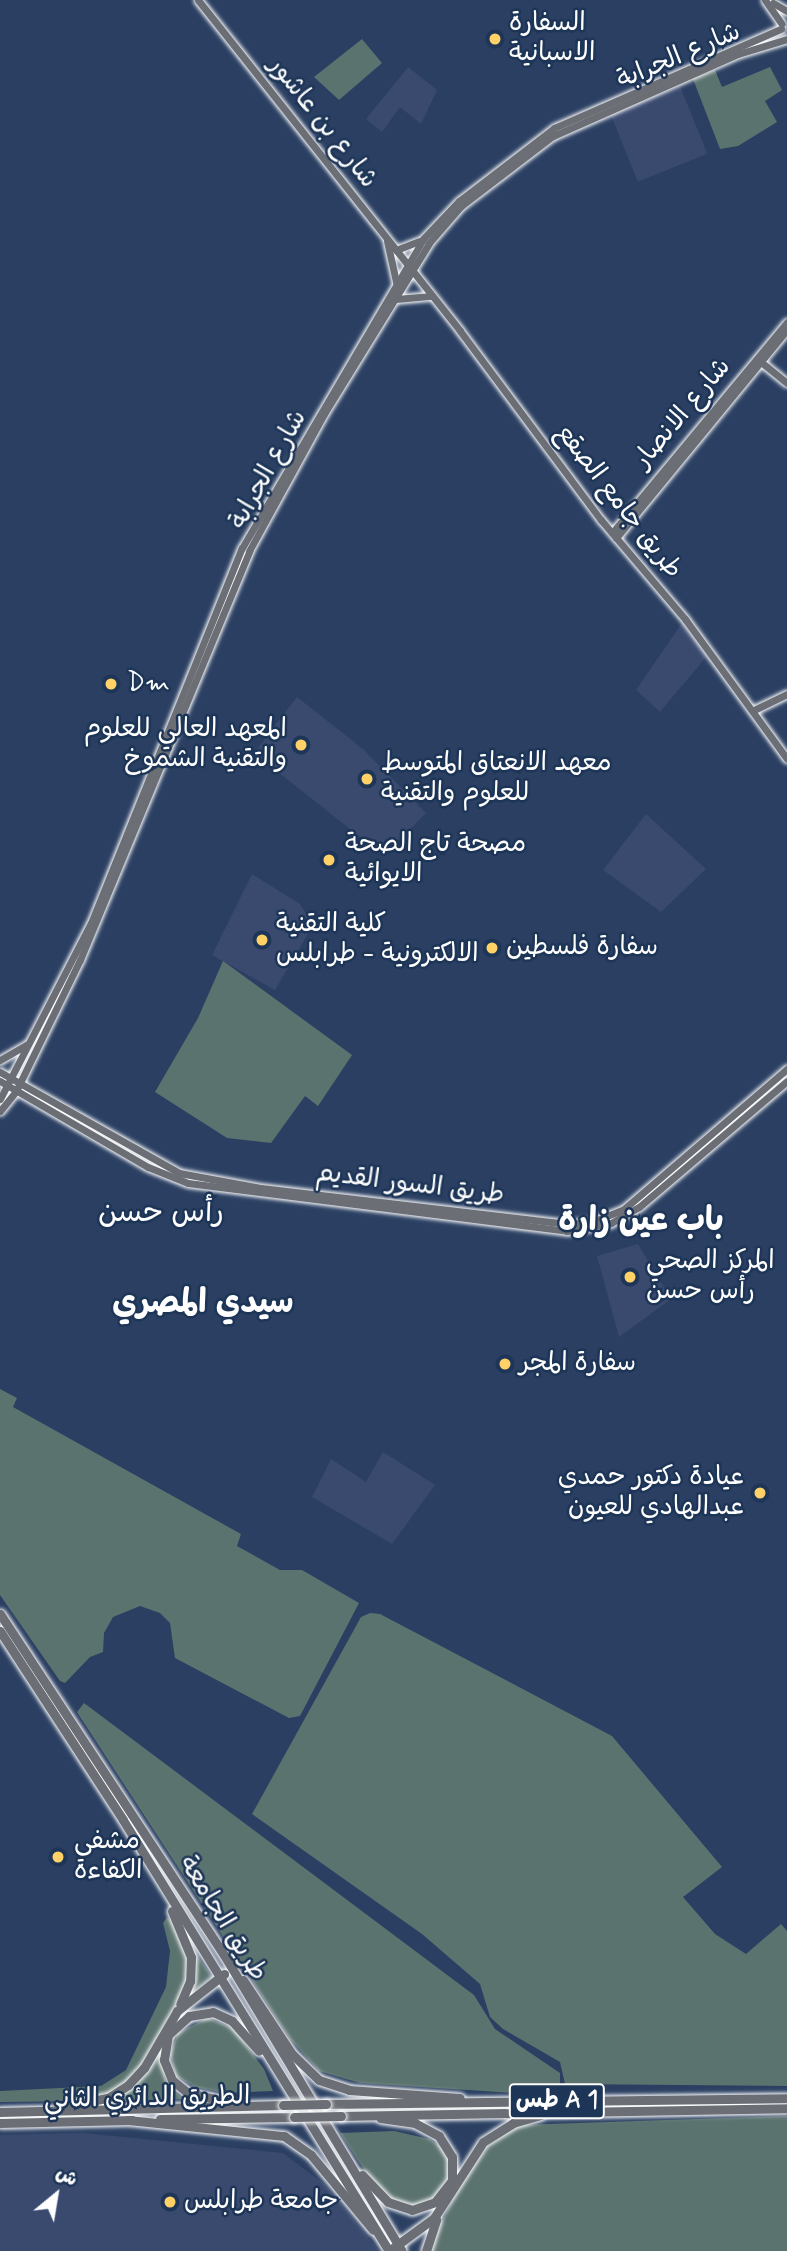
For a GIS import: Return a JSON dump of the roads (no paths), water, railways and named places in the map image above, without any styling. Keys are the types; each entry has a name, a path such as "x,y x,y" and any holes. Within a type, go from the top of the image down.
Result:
{"highway":[{"name":"طريق الجامعة","path":"0,1614 224,1955 400,2248"},
{"name":"طريق الجامعة","path":"0,1631 220,1976 267,2058 389,2251"},
{"path":"40,2111 108,2098 128,2085 144,2068 177,2011 190,1981 191,1957 164,1890"},
{"path":"224,1955 292,2054 327,2085 367,2092 496,2102"},
{"path":"177,2011 220,1976 232,1970"},
{"path":"267,2058 232,2021 213,2012 180,2020 168,2035 163,2052 172,2080 188,2093 224,2102 271,2105"},
{"name":"طس A 1","path":"496,2102 787,2098"},
{"name":"الطريق الدائري الثاني","path":"0,2112 496,2102"},
{"name":"طس A 1","path":"557,2111 787,2108"},
{"path":"365,2114 557,2111"},
{"path":"389,2251 400,2248 428,2224 445,2202 473,2153 493,2134 513,2123 557,2111"},
{"path":"343,2153 395,2206 420,2209 447,2190 453,2163 439,2136 415,2123 365,2114"},
{"name":"الطريق الدائري الثاني","path":"0,2123 365,2114"},
{"path":"128,2120 284,2136 311,2155 362,2220 379,2234"},
{"path":"426,2251 445,2202"}],"main road":[{"name":"شارع بن عاشور","path":"198,0 412,272"},
{"path":"768,0 787,13 782,26"},
{"path":"768,0 787,38"},
{"name":"شارع الجرابة","path":"0,1099 6,1082 32,1041 91,923 249,551 324,414 429,243 461,206 553,136 782,26"},
{"name":"شارع الجرابة","path":"0,1111 17,1087 86,948 242,548 312,422 397,286 423,239 459,201 548,132 787,38"},
{"path":"396,250 423,239"},
{"path":"387,240 397,286"},
{"name":"طريق جامع الصقع","path":"412,272 614,535 754,710 787,760"},
{"path":"395,299 432,296"},
{"name":"شارع الانصار","path":"614,535 787,322"},
{"name":"شارع الانصار","path":"707,423 787,330"},
{"path":"761,362 787,383"},
{"path":"754,710 787,694"},
{"path":"0,1060 32,1041"},
{"name":"طريق السور القديم","path":"592,1225 624,1209 787,1069"},
{"name":"طريق السور القديم","path":"0,1072 6,1082 164,1167 197,1177 531,1222 592,1225 639,1207 787,1081"},
{"path":"740,1109 746,1117"}],"place":[{"name":"السفارة الاسبانية","path":"495,39"},
{"name":"Dm","path":"111,684"},
{"name":"المعهد العالي للعلوم والتقنية الشموخ","path":"301,745"},
{"name":"معهد الانعتاق المتوسط للعلوم والتقنية","path":"367,779"},
{"name":"مصحة تاج الصحة الايوائية","path":"329,860"},
{"name":"كلية التقنية الالكترونية - طرابلس","path":"262,940"},
{"name":"سفارة فلسطين","path":"492,948"},
{"name":"المركز الصحي رأس حسن","path":"630,1277"},
{"name":"سفارة المجر","path":"505,1364"},
{"name":"عيادة دكتور حمدي عبدالهادي للعيون","path":"760,1493"},
{"name":"مشفى الكفاءة","path":"58,1857"},
{"name":"جامعة طرابلس","path":"170,2202"}],"district":[{"name":"رأس حسن","path":"161,1213"},
{"name":"باب عين زارة","path":"641,1222"},
{"name":"سيدي المصري","path":"203,1304"}]}
